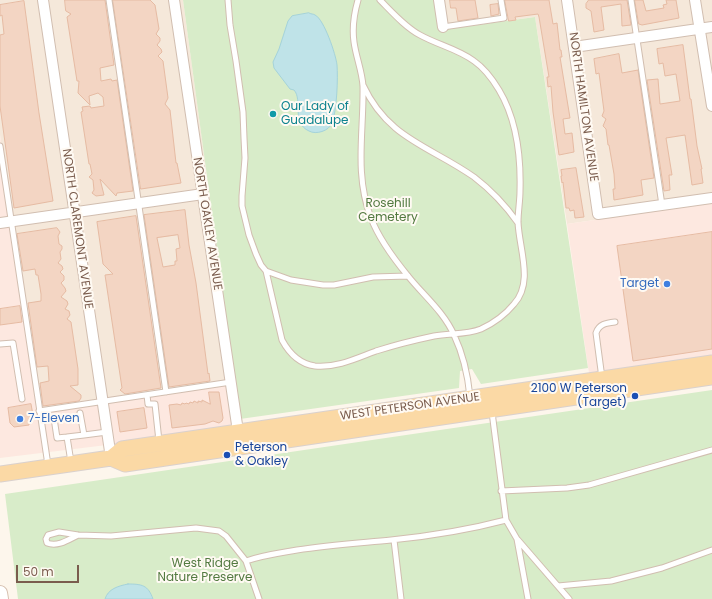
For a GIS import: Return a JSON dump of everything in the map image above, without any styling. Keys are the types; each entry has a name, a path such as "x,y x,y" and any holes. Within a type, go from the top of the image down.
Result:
{"main road":[{"name":"WEST PETERSON AVENUE","path":"490,402 602,379 712,363"},
{"name":"WEST PETERSON AVENUE","path":"111,458 125,464 241,448 490,402 712,377"},
{"name":"WEST PETERSON AVENUE","path":"0,474 111,458 122,449 238,432 471,405"},
{"path":"0,594 1,599"}],"street":[{"name":"NORTH CLAREMONT AVENUE","path":"43,0 111,458"},
{"name":"NORTH OAKLEY AVENUE","path":"174,0 241,448"},
{"path":"439,0 443,27"},
{"name":"NORTH HAMILTON AVENUE","path":"567,0 598,214 662,205"},
{"path":"695,0 712,106"},
{"path":"574,47 712,27"},
{"path":"0,223 203,194"},
{"path":"662,205 712,198"}],"lane":[{"path":"109,0 166,392"},
{"path":"228,0 230,25 243,112 245,158 242,206 247,229 256,254 261,265 266,271 282,340 287,349 295,357 314,366 333,365 416,340 471,332 481,329 505,314 521,296 524,285 525,274 518,223 520,173 518,146 514,125 499,90 475,62 459,52 420,35 405,24 380,0"},
{"path":"358,0 354,19 354,41 363,84 360,166 362,186 366,203 377,232 408,276 435,306 454,334 467,377 471,405"},
{"path":"443,27 504,18 501,0"},
{"path":"631,0 662,205"},
{"path":"363,84 374,104 405,136 474,178 503,204 518,223"},
{"path":"0,146 48,467"},
{"path":"266,271 291,280 323,285 342,284 373,277 408,276"},
{"path":"602,379 596,333 598,329 606,323 615,322"},
{"path":"0,344 13,343 22,399"},
{"path":"39,411 231,382"},
{"path":"147,395 148,404 155,404 160,444"},
{"path":"490,402 506,520 517,539 569,599"},
{"path":"80,414 84,435"},
{"path":"54,418 57,438 107,432"},
{"path":"67,437 71,464"},
{"path":"501,491 567,488 589,485 712,450"},
{"path":"246,561 257,557 327,546 394,540 469,530 506,520"},
{"path":"78,535 60,544 53,545 47,543 46,539 48,535 58,532 78,535 124,535 196,528 219,531 226,536 246,561 258,599"},
{"path":"517,539 528,599"},
{"path":"394,540 401,599"},
{"path":"558,586 611,581 662,568 712,550"}],"shaded area":[{"path":"0,0 183,0 235,381 40,410 0,135"},
{"path":"436,0 712,0 712,203 567,224 535,17 441,30"},
{"path":"0,135 40,410 235,381 241,427 154,441 0,458"},
{"path":"712,203 712,358 659,363 589,373 567,224"}],"green space":[{"name":"Rosehill Cemetery","path":"183,0 436,0 441,30 535,17 588,368 481,384 472,369 460,371 459,388 240,419"},
{"name":"West Ridge Nature Preserve","path":"712,390 712,599 18,599 5,494"}],"water":[{"path":"309,13 318,18 326,30 337,65 337,86 334,117 328,128 315,133 309,131 300,123 296,94 294,90 290,89 274,68 273,62 288,21 292,16"},
{"path":"128,584 144,586 147,588 153,599 105,599 111,590"}],"building":[{"path":"65,0 105,0 114,65 100,68 101,81 111,79 112,81 117,80 133,191 117,193 116,196 100,179 104,195 96,196 92,193 94,190 93,180 89,177 92,174 89,164 81,112 83,111 82,107 90,106 91,108 104,106 103,97 98,93 89,96 90,105 78,93 79,81 77,81 67,17 71,14 66,11"},
{"path":"113,0 150,0 155,5 159,29 156,34 160,38 157,45 162,52 158,56 163,61 168,98 165,104 170,110 176,163 181,183 141,189"},
{"path":"450,0 475,0 478,18 458,21 456,8 451,8"},
{"path":"505,0 549,0 553,24 557,23 562,57 560,57 570,118 563,119 565,134 572,133 574,152 559,155 551,86 548,87 547,77 549,77 538,14 515,17 516,20 509,21"},
{"path":"589,0 627,0 631,25 622,26 621,4 601,7 604,30 594,32 591,11 586,8 586,4"},
{"path":"635,0 643,0 646,11 664,8 663,5 667,4 666,0 676,0 679,18 642,25 639,24"},
{"path":"24,1 39,113 53,201 14,208 0,106 0,35 4,34 2,15 0,16 0,5"},
{"path":"498,4 499,14 491,16 490,5"},
{"path":"683,45 703,183 692,185 685,135 666,138 672,175 669,175 670,190 664,191 647,80 658,79 660,104 680,101 676,74 665,76 663,63 659,64 657,49"},
{"path":"619,54 622,73 638,70 654,178 641,180 643,195 614,200 614,174 606,129 603,126 606,119 602,116 604,111 599,73 596,74 594,59"},
{"path":"576,168 584,217 575,218 574,210 570,211 569,208 566,208 561,170"},
{"path":"185,210 210,381 169,387 144,215","holes":["178,235 180,248 176,249 177,261 175,261 175,265 163,267 157,238"]},
{"path":"136,216 161,388 125,394 120,390 122,388 105,275 113,274 103,264 97,222"},
{"path":"57,228 60,232 58,236 59,244 62,246 60,252 61,259 58,263 63,269 60,272 64,276 64,280 61,283 66,291 61,297 67,301 68,304 65,309 69,311 70,315 67,319 71,322 78,369 78,385 70,386 81,395 81,398 79,401 43,406 40,383 49,381 48,366 37,367 28,303 41,301 41,294 38,275 36,275 35,269 23,271 17,234"},
{"name":"Target","path":"712,232 712,349 633,361 617,246"},
{"path":"20,306 22,322 0,325 0,309"},
{"path":"209,392 219,392 223,418 222,421 219,423 213,421 205,424 172,428 169,405 181,405 182,403 189,404 190,402 193,403 194,401 198,403 198,401 202,402 202,400 210,404"},
{"name":"7-Eleven","path":"31,404 33,415 30,416 31,422 29,425 14,427 10,423 8,408"},
{"path":"144,408 147,428 120,432 117,412"}],"place":[{"name":"Our Lady of Guadalupe","path":"273,114"},
{"name":"Target","path":"667,284"},
{"name":"2100 W Peterson (Target)","path":"635,396"},
{"name":"7-Eleven","path":"20,419"},
{"name":"Peterson & Oakley","path":"227,455"}]}
